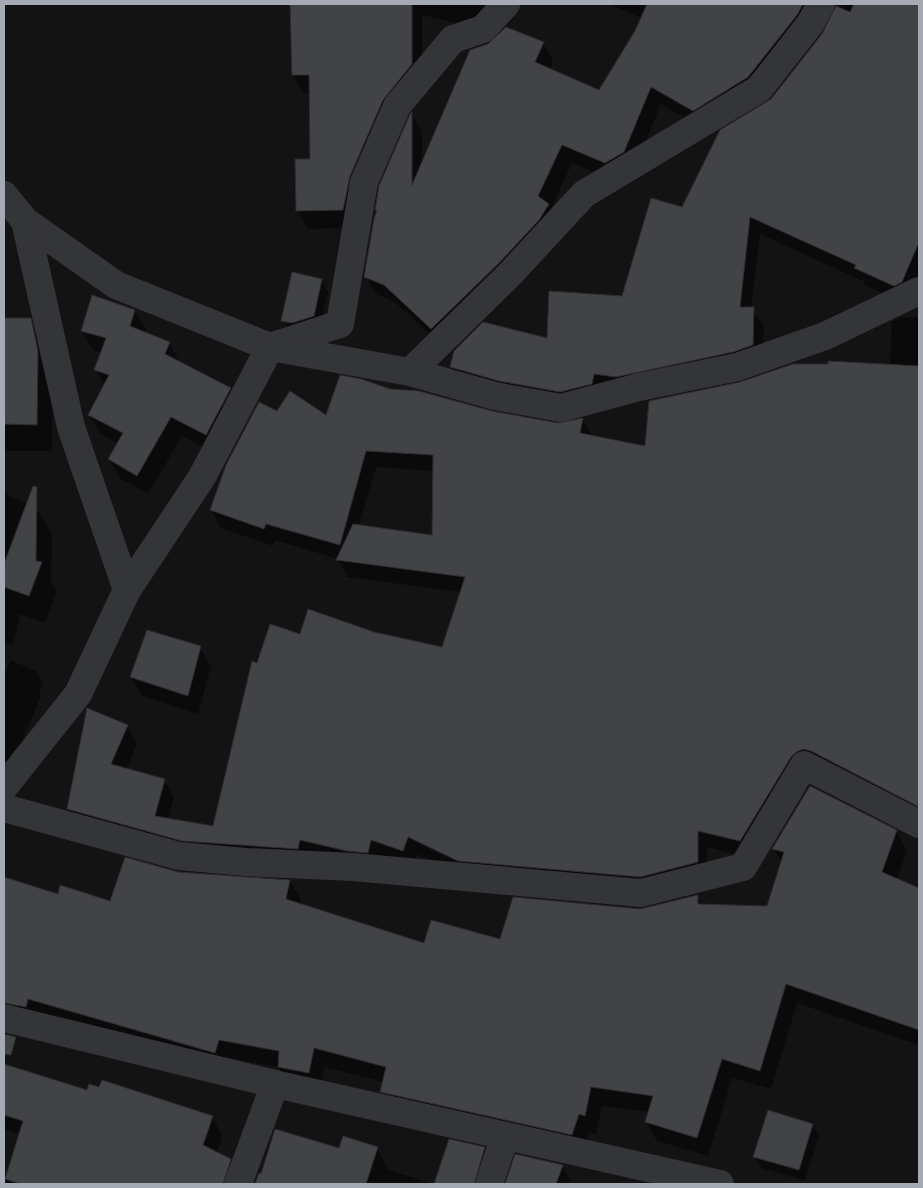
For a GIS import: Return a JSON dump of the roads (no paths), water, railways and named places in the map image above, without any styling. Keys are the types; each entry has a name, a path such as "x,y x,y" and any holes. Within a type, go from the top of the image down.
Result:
{"street":[{"path":"4,787 78,694 127,590 202,477 270,347 340,324 364,182 397,106 453,39 483,29 506,4"},
{"path":"410,372 510,274 584,194 759,89 810,24 821,4"},
{"path":"4,195 25,221 116,285 270,347 410,372 496,396 561,408 639,387 737,367 825,336 919,291"},
{"path":"25,221 71,427 127,590"},
{"path":"4,808 179,856 362,868 641,892 743,867 804,765 919,824"},
{"path":"4,1018 275,1084 720,1184"},
{"path":"238,1184 275,1084"},
{"path":"489,1184 504,1136"}]}
